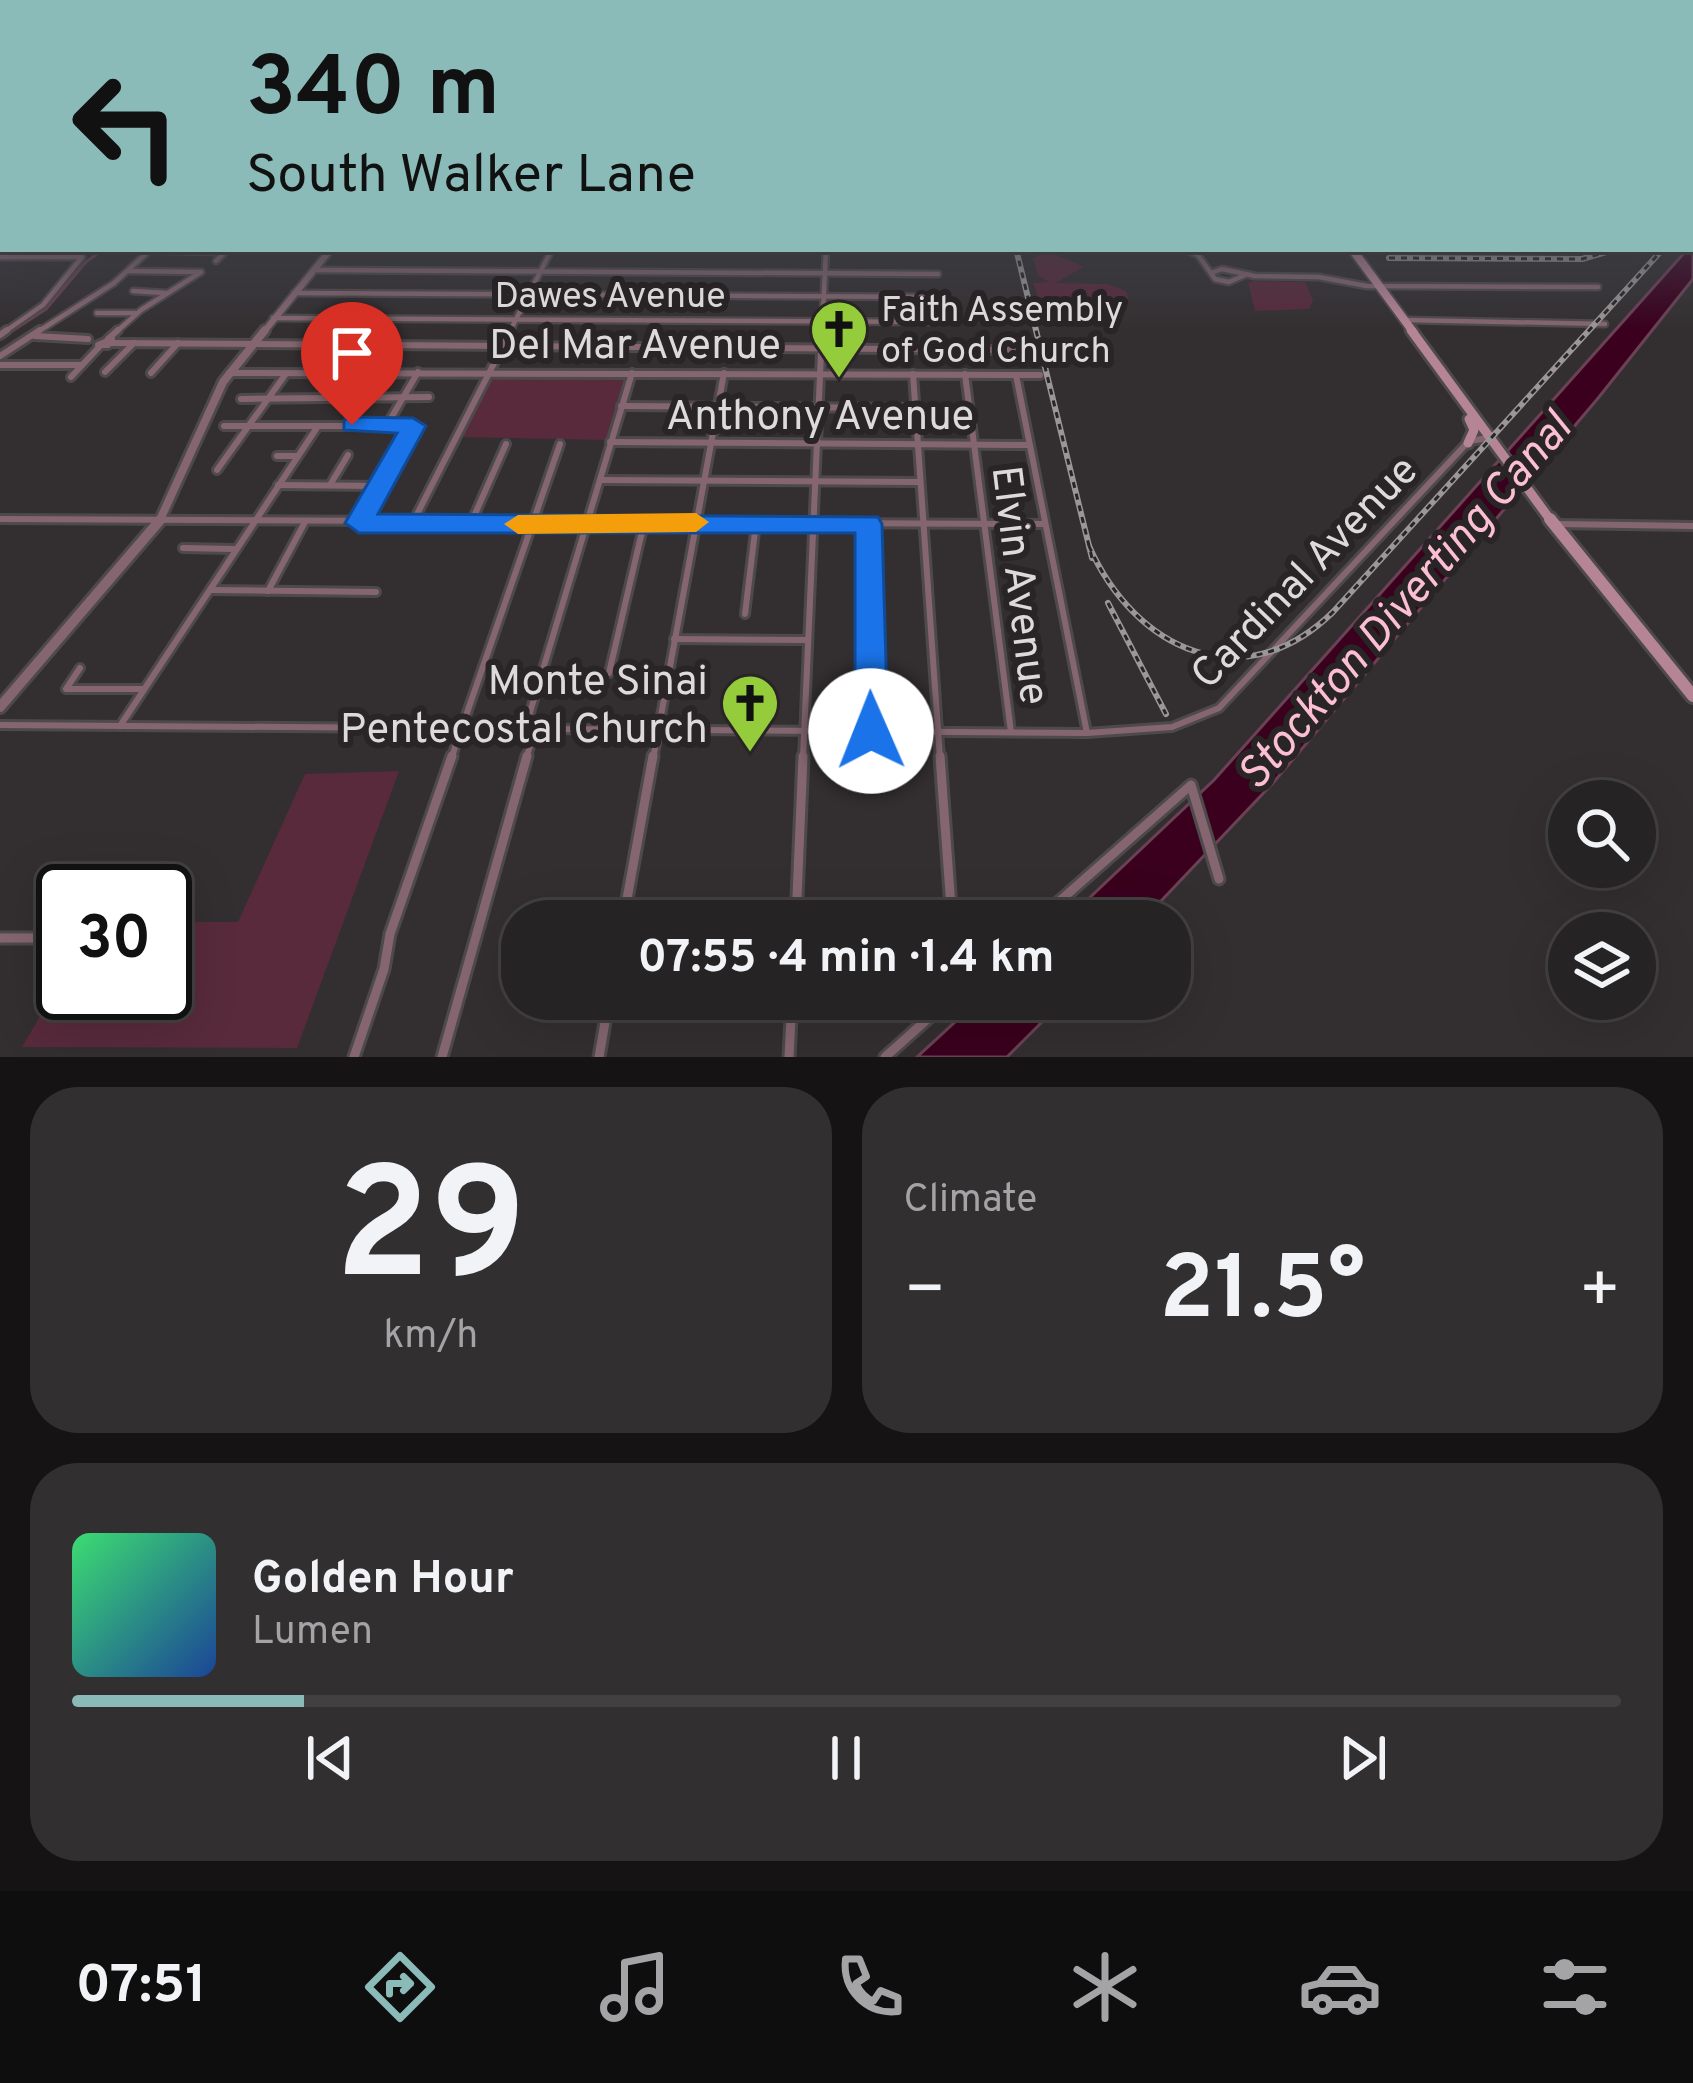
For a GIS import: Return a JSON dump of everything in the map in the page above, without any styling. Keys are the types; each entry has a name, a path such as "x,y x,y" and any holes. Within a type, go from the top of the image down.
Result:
{"main road":[{"path":"1354,252 1553,524 1693,696"},
{"path":"1456,394 1474,428 1467,444 1482,443 1498,450"}],"street":[{"path":"44,257 51,252"},
{"path":"0,360 128,271 148,252"},
{"path":"216,261 225,252"},
{"path":"0,707 161,521 229,373 329,252"},
{"path":"412,524 551,252"},
{"path":"797,900 826,252"},
{"path":"1189,252 1223,282 1255,276 1318,277 1379,286 1598,287"},
{"path":"0,257 82,257 43,305 0,335"},
{"path":"1211,273 1222,269 1245,276"},
{"path":"314,270 938,274"},
{"path":"71,377 138,314 201,272 128,271"},
{"path":"134,291 169,293"},
{"path":"294,293 943,297"},
{"path":"97,313 138,314"},
{"name":"Dawes Avenue","path":"273,318 946,322"},
{"path":"1406,320 1605,324"},
{"path":"35,336 88,339"},
{"path":"110,341 1033,350"},
{"path":"105,372 134,343"},
{"path":"151,373 178,343"},
{"path":"0,360 82,365"},
{"path":"387,425 418,372"},
{"name":"Del Mar Avenue","path":"229,373 1040,375"},
{"path":"217,470 286,373"},
{"path":"442,1057 529,752 528,719 632,373"},
{"path":"627,900 724,374"},
{"path":"913,374 951,900"},
{"name":"Elvin Avenue","path":"965,374 1012,732"},
{"path":"1016,375 1087,733"},
{"path":"241,399 428,398"},
{"path":"621,406 915,408"},
{"path":"121,725 318,425"},
{"path":"224,426 413,426 359,523"},
{"name":"Cardinal Avenue","path":"0,724 1087,733 1172,728 1219,708 1467,444 1488,438"},
{"name":"Anthony Avenue","path":"610,442 1029,445"},
{"path":"471,523 506,444"},
{"path":"354,1057 384,969 390,934 560,444"},
{"path":"330,485 348,454"},
{"path":"277,456 297,456"},
{"path":"598,480 920,482"},
{"path":"278,485 379,486"},
{"path":"0,519 1044,524"},
{"path":"268,591 305,522"},
{"path":"609,673 644,523"},
{"path":"745,614 756,523"},
{"path":"869,524 871,731"},
{"path":"1553,524 1693,526"},
{"path":"183,548 233,549"},
{"path":"210,590 376,592"},
{"path":"674,639 808,640"},
{"path":"80,668 66,689 143,689"},
{"path":"1060,900 1191,784 1219,879"},
{"path":"0,938 36,938"},
{"path":"599,1057 605,1020"},
{"path":"789,1057 791,1020"},
{"path":"885,1057 926,1020"}],"shaded area":[{"path":"1050,252 1084,267 1055,283 1107,284 1126,291 1129,299 1085,307 1039,300 1033,283 1049,282 1038,276 1033,259"},
{"path":"1305,282 1313,300 1309,309 1255,311 1248,283"},
{"path":"494,375 628,375 606,440 461,437"},
{"path":"399,771 297,1048 22,1047 38,1020 192,1020 192,922 238,922 305,774"}],"water":[{"name":"Stockton Diverting Canal","path":"1685,252 1693,252 1693,279 1273,783 1162,900 1087,900 1214,780"},
{"path":"957,1020 1044,1020 1007,1057 917,1057"}],"waterway":[{"path":"0,339 46,309 100,252"}],"railway":[{"path":"1017,252 1089,546"},
{"path":"1389,258 1582,259 1606,252"},
{"path":"1089,546 1134,613 1163,636 1194,651 1228,657 1263,653 1299,639 1333,612 1660,252"},
{"path":"1089,546 1092,558"},
{"path":"1108,603 1166,714"}],"slow traffic":[{"path":"518,524 696,522"}],"place":[{"name":"Faith Assembly of God Church","path":"839,380"},
{"name":"Monte Sinai Pentecostal Church","path":"750,754"}],"route":[{"path":"352,425 413,426 359,523 869,524 871,731"}]}
